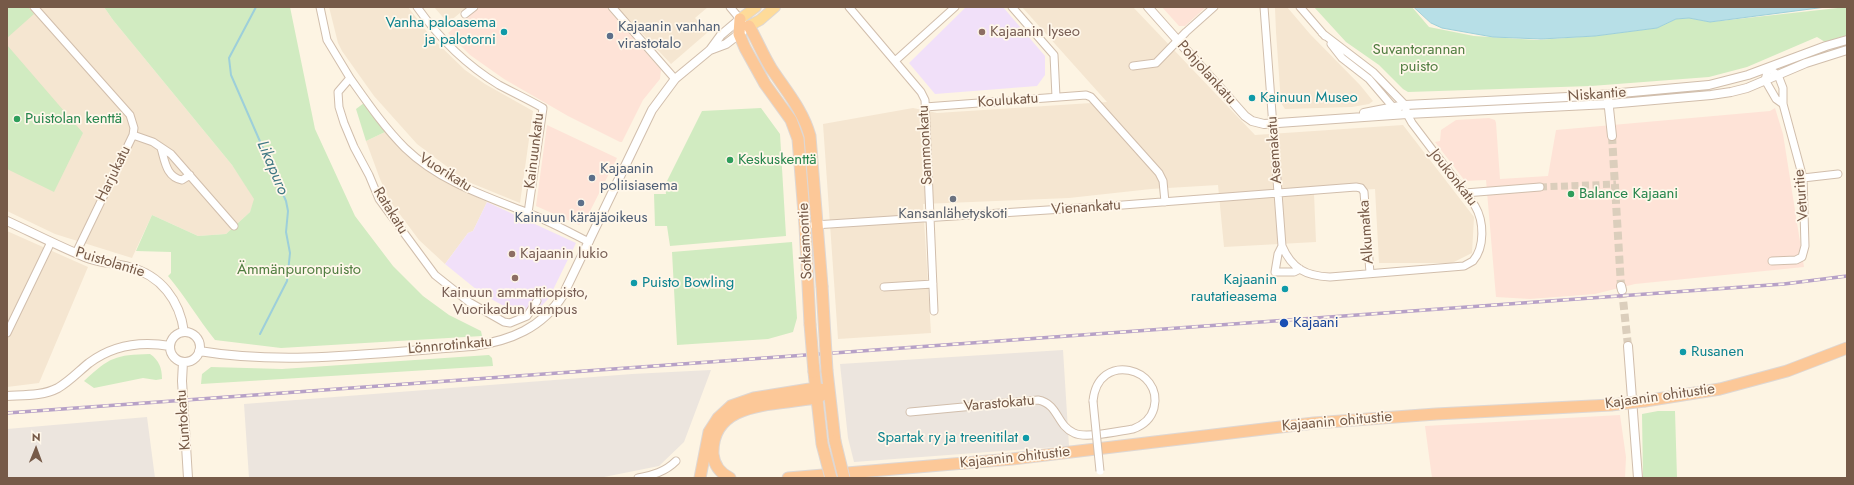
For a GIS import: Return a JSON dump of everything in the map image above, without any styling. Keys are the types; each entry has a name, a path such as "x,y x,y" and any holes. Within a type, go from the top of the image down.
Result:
{"highway":[{"path":"739,34 740,19"},
{"name":"Sotkamontie","path":"750,26 770,67 801,113 810,136 827,371 835,441 844,478"},
{"name":"Sotkamontie","path":"739,34 764,84 791,120 798,139 806,226 810,324 822,444 823,477"},
{"name":"Kajaanin ohitustie","path":"788,478 823,477 1062,454 1188,437 1314,423 1436,414 1611,405 1645,401 1720,389 1787,371 1847,348"},
{"path":"700,478 709,432 718,418 736,403 754,398 829,391"},
{"path":"730,478 718,469 715,464 713,452 716,436 729,417 751,408 816,393"}],"main road":[{"name":"Lönnrotinkatu","path":"740,19 756,7"},
{"name":"Lönnrotinkatu","path":"750,26 760,20 775,7"}],"street":[{"name":"Harjukatu","path":"34,7 130,115 134,128 133,135 76,253"},
{"path":"320,7 327,40 350,78"},
{"name":"Kainuunkatu","path":"417,7 440,36 465,61 499,84 543,108 528,213"},
{"path":"465,14 474,7"},
{"path":"612,7 675,79"},
{"path":"730,7 740,19 750,26"},
{"name":"Sammonkatu","path":"849,7 921,92 925,100 934,311"},
{"path":"895,61 955,7"},
{"path":"1012,7 1054,56 1056,97"},
{"name":"Pohjolankatu","path":"1148,7 1245,116 1257,122 1274,123"},
{"path":"1133,66 1156,63 1214,7"},
{"name":"Asemakatu","path":"1264,7 1274,123 1282,246 1278,254 1276,272 1294,272 1300,269"},
{"path":"1300,7 1342,58 1370,79 1392,106 1407,114"},
{"name":"Lönnrotinkatu","path":"199,351 281,358 494,343 530,329 556,305 589,242 652,110 675,79 710,50 721,35 740,19"},
{"name":"Lönnrotinkatu","path":"710,50 726,44 750,26"},
{"path":"1322,33 1373,72 1405,105 1407,114"},
{"name":"Niskantie","path":"1341,118 1392,106 1608,94 1709,85 1729,81 1826,46 1847,40"},
{"name":"Niskantie","path":"1274,123 1407,114 1609,104 1731,92 1806,63 1847,50"},
{"path":"1765,80 1768,68 1778,75"},
{"name":"Veturitie","path":"1772,261 1796,260 1802,257 1805,251 1803,178 1784,104 1785,93 1778,75"},
{"name":"Vuorikatu","path":"350,78 387,128 406,148 432,169 462,187 528,213 589,242"},
{"name":"Ratakatu","path":"350,78 338,92 338,97 341,112 354,147 369,175 379,199 436,275 469,302 504,322 510,323 528,316 537,301"},
{"name":"Veturitie","path":"1765,80 1776,99 1784,104"},
{"name":"Koulukatu","path":"925,107 1086,94 1091,97 1159,173 1163,181 1165,202"},
{"path":"1608,94 1612,136"},
{"name":"Joukonkatu","path":"1370,273 1464,266 1473,262 1481,244 1480,218 1475,206 1432,151 1407,114"},
{"path":"133,135 153,142 171,154 234,226"},
{"path":"161,148 167,168 172,176 182,180 190,175"},
{"path":"1803,178 1838,174"},
{"name":"Vienankatu","path":"806,226 1165,202 1356,186 1361,188 1364,192"},
{"path":"1466,193 1540,187"},
{"name":"Alkumatka","path":"1364,192 1370,273"},
{"name":"Puistolantie","path":"7,221 51,242 97,261 129,266 143,271 156,280 173,297 183,321 184,332"},
{"path":"7,333 51,242"},
{"path":"1282,246 1289,258 1300,269 1313,276 1330,277 1370,273"},
{"path":"884,287 933,284"},
{"path":"184,332 189,333 196,338 199,342 199,351 193,359 183,362 175,358 170,346 176,335 184,332"},
{"path":"7,396 44,393 58,388 100,355 111,350 137,344 158,343 170,346"},
{"path":"1628,346 1638,478"},
{"name":"Kuntokatu","path":"183,362 182,381 188,478"},
{"name":"Varastokatu","path":"910,412 1038,400 1047,402 1053,407 1068,429 1073,433 1082,435 1127,430 1141,426 1151,415 1154,399 1153,389 1146,380 1135,371 1121,369 1106,374 1096,385 1093,401 1101,474"},
{"path":"638,478 659,473 669,468 676,461"}],"shaded area":[{"path":"7,7 104,7 232,165 255,199 250,212 226,234 198,236 152,215 132,258 55,234 7,211"},
{"path":"329,7 408,7 431,37 465,70 485,84 533,111 520,203 466,181 417,144 374,96 342,51 338,43"},
{"path":"434,7 467,7 448,23"},
{"path":"480,7 606,7 661,70 660,79 643,100 622,142 568,116 504,79 470,55 448,33"},
{"path":"617,7 708,7 695,18 708,32 671,64"},
{"name":"Kajaanin lyseo","path":"966,7 1003,7 1045,56 1045,75 1037,86 935,94 909,63"},
{"path":"1022,7 1133,7 1255,135 1403,125 1474,217 1472,253 1452,263 1379,263 1375,189 1314,193 1316,242 1224,247 1218,185 1151,189 1069,198 923,204 931,333 838,339 823,124 913,108 937,113 1107,102"},
{"path":"1162,7 1206,7 1185,26 1179,26"},
{"path":"1276,7 1287,7 1310,34 1360,85 1373,101 1369,104 1352,107 1285,109 1281,103 1276,32"},
{"path":"1775,108 1783,134 1804,267 1635,284 1595,294 1530,299 1496,297 1486,180 1465,181 1435,142 1440,141 1441,130 1456,120 1489,118 1495,120 1496,123 1500,179 1548,176 1556,130 1770,111"},
{"path":"547,125 617,158 586,219 579,225 536,206"},
{"path":"385,132 405,154 460,189 487,202 473,231 468,233 445,264 419,240 390,201 380,179 366,141"},
{"name":"Kajaanin lukio","path":"487,202 576,243 549,298 532,316 522,316 482,294 445,264 468,233 473,231"},
{"path":"7,231 88,267 39,383 7,387"},
{"path":"1063,350 1069,446 854,462 848,438 840,364"},
{"path":"711,370 684,442 659,466 599,478 249,478 244,404 632,374"},
{"path":"1620,415 1626,457 1625,478 1432,478 1425,426"},
{"path":"147,417 155,478 7,478 7,429"}],"green space":[{"path":"7,7 28,7 34,14 7,38"},
{"name":"Ämmänpuronpuisto","path":"104,7 290,7 315,129 355,216 393,266 423,296 449,315 481,331 482,336 281,348 215,340 168,276 171,273 171,252 136,251 152,215 198,236 226,234 250,212 254,199 232,165"},
{"name":"Suvantorannan puisto","path":"1314,7 1412,7 1429,27 1474,36 1537,40 1595,36 1657,28 1676,19 1689,18 1710,22 1847,7 1847,35 1825,42 1817,37 1747,67 1709,77 1591,86 1408,92 1403,89 1379,65 1346,42"},
{"path":"7,45 83,133 54,192 7,169"},
{"path":"364,103 385,132 366,141 356,109"},
{"name":"Keskuskenttä","path":"761,108 780,134 786,236 670,246 667,226 655,226 654,194 666,194 665,185 702,111"},
{"path":"792,242 797,318 793,332 768,339 677,345 672,252"},
{"path":"150,354 156,359 159,365 162,379 156,380 143,378 94,388 84,381 100,367 114,359 129,355"},
{"path":"489,355 492,358 493,366 201,384 202,374 211,367 282,369"},
{"path":"1658,411 1675,411 1677,478 1643,478 1642,414"}],"water":[{"path":"1414,7 1826,7 1710,22 1689,18 1676,19 1657,28 1595,36 1541,39 1493,37 1442,28 1431,23"}],"waterway":[{"name":"Likapuro","path":"256,7 229,58 231,75 286,201 288,211 286,232 290,253 287,281 260,334"}],"tunnel":[{"path":"1612,136 1621,286"},
{"path":"1540,187 1616,184"},
{"path":"1622,290 1628,346"}],"railway":[{"path":"7,413 1784,284 1847,276"}],"place":[{"name":"Vanha paloasema ja palotorni","path":"504,32"},
{"name":"Kajaanin lyseo","path":"982,32"},
{"name":"Kajaanin vanhan virastotalo","path":"610,36"},
{"name":"Kainuun Museo","path":"1252,98"},
{"name":"Puistolan kenttä","path":"17,119"},
{"name":"Keskuskenttä","path":"730,160"},
{"name":"Kajaanin poliisiasema","path":"592,178"},
{"name":"Balance Kajaani","path":"1571,194"},
{"name":"Kansanlähetyskoti","path":"953,199"},
{"name":"Kainuun käräjäoikeus","path":"581,203"},
{"name":"Kajaanin lukio","path":"512,254"},
{"name":"Kainuun ammattiopisto, Vuorikadun kampus","path":"515,278"},
{"name":"Puisto Bowling","path":"634,283"},
{"name":"Kajaanin rautatieasema","path":"1285,289"},
{"name":"Kajaani","path":"1284,323"},
{"name":"Rusanen","path":"1683,352"},
{"name":"Spartak ry ja treenitilat","path":"1026,438"}]}
